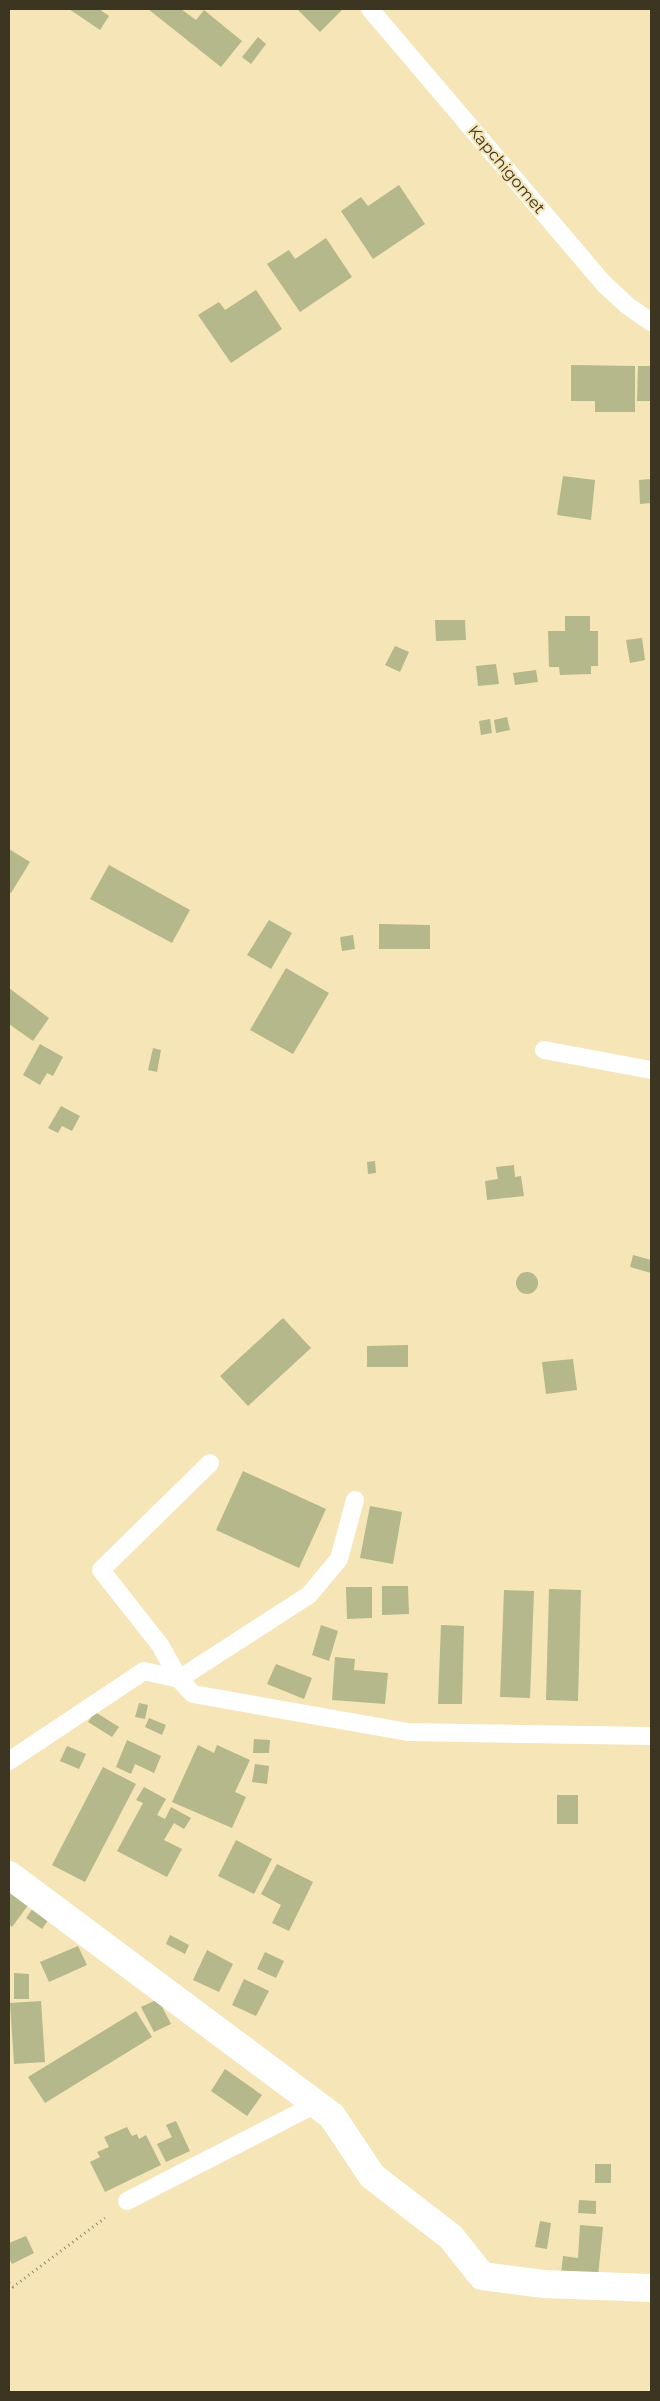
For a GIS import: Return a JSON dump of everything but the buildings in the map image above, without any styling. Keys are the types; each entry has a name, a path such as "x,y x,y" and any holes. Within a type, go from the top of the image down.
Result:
{"street":[{"path":"9,1874 332,2116 372,2176 451,2236 482,2276 544,2284 651,2288"}],"lane":[{"name":"Kapchigomet","path":"370,9 604,284 628,306 651,322"},
{"path":"544,1050 651,1070"},
{"path":"210,1463 101,1570 160,1646 179,1679 193,1694 408,1732 651,1736"},
{"path":"9,1761 144,1671 179,1679 309,1595 339,1560 355,1500"},
{"path":"127,2202 316,2104"}],"path":[{"path":"9,2283 13,2287 127,2202"}]}
